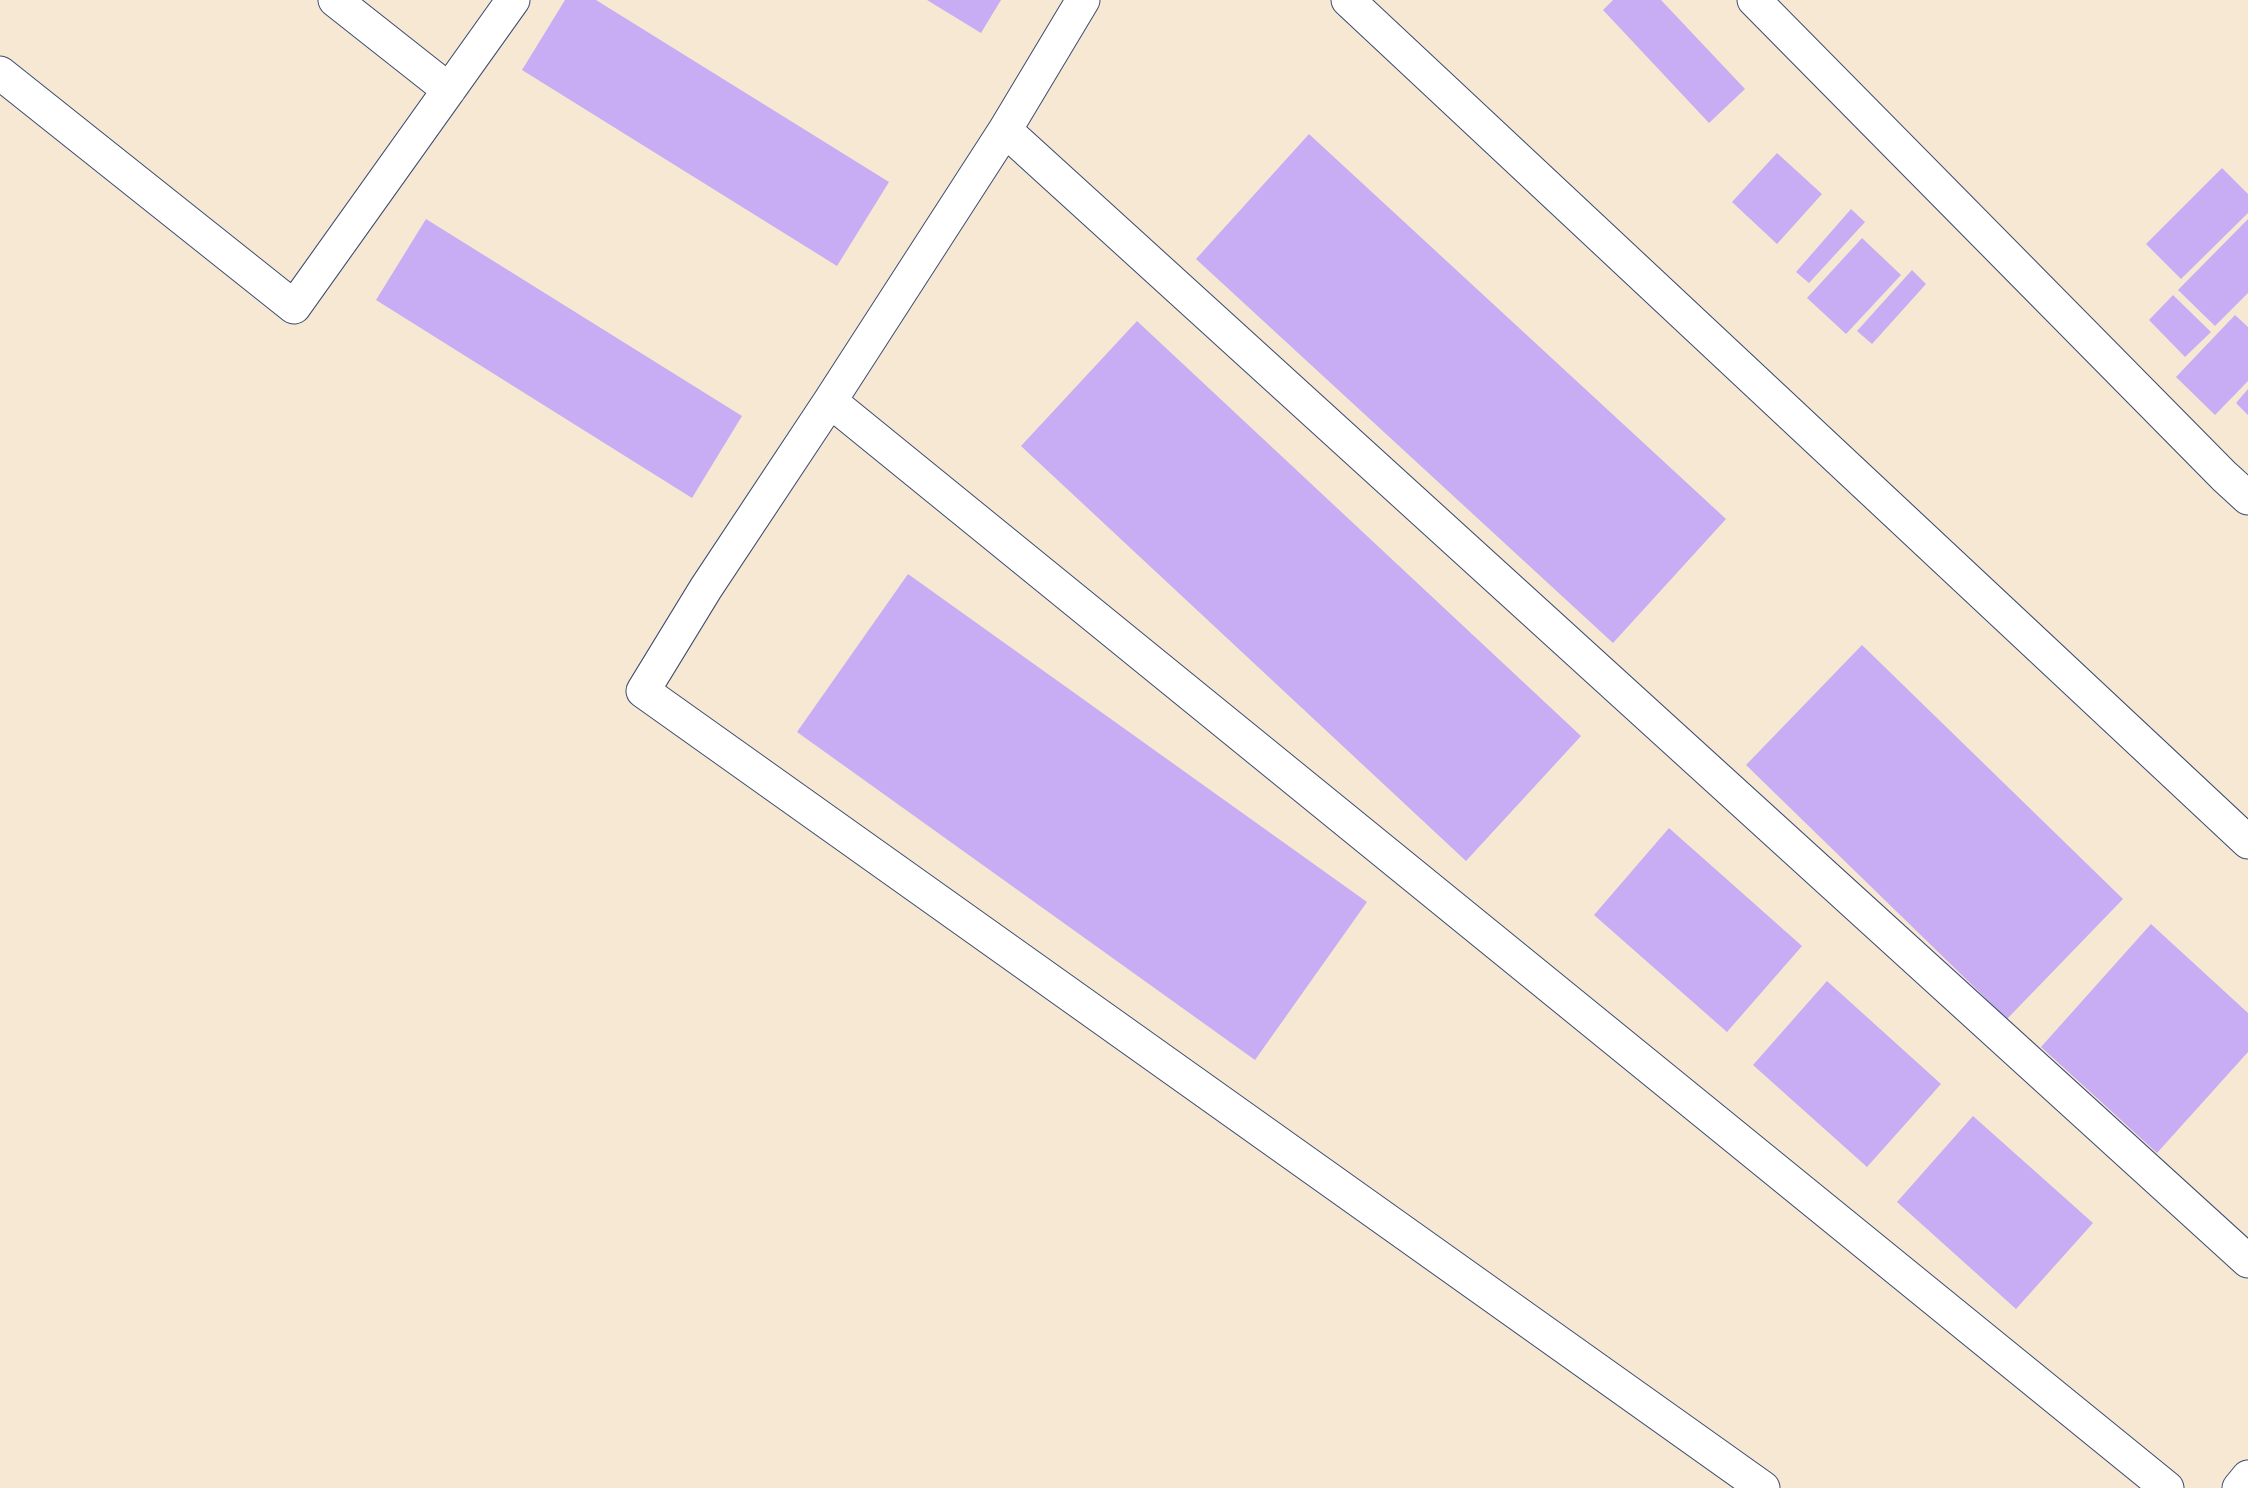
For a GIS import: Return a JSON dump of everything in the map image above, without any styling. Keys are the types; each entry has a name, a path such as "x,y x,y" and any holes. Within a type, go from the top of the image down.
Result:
{"street":[{"path":"335,0 449,90"},
{"path":"0,73 294,307 513,0"},
{"path":"1083,0 1005,130 706,588 643,691 1763,1488"},
{"path":"1348,0 2248,842"},
{"path":"1754,0 2224,477 2248,498"},
{"path":"1005,130 2248,1261"},
{"path":"830,401 2167,1488"},
{"path":"2239,1488 2248,1477"}],"building":[{"path":"565,0 596,0 889,182 837,266 522,70"},
{"path":"927,0 1001,0 981,33"},
{"path":"1613,0 1661,0 1745,89 1709,123 1603,10"},
{"path":"1309,134 1726,519 1613,643 1196,259"},
{"path":"1777,153 1822,194 1777,244 1732,202"},
{"path":"2222,168 2248,194 2248,213 2181,279 2146,244"},
{"path":"1851,209 1865,222 1809,283 1796,272"},
{"path":"426,219 742,416 692,498 376,300"},
{"path":"2248,219 2248,293 2215,326 2178,290"},
{"path":"1862,238 1901,275 1846,334 1807,298"},
{"path":"1912,270 1926,284 1872,344 1857,331"},
{"path":"2173,295 2211,332 2185,357 2149,320"},
{"path":"2235,315 2248,327 2248,381 2215,415 2176,377"},
{"path":"1137,321 1581,736 1466,861 1021,446"},
{"path":"2248,389 2248,415 2236,403"},
{"path":"908,574 1367,902 1255,1060 797,732"},
{"path":"1862,645 2123,899 2007,1019 1746,765"},
{"path":"1669,828 1802,946 1727,1032 1594,915"},
{"path":"2151,924 2248,1013 2248,1052 2157,1153 2041,1047"},
{"path":"1827,981 1941,1084 1867,1167 1753,1065"},
{"path":"1973,1116 2093,1223 2016,1309 1897,1202"}]}
